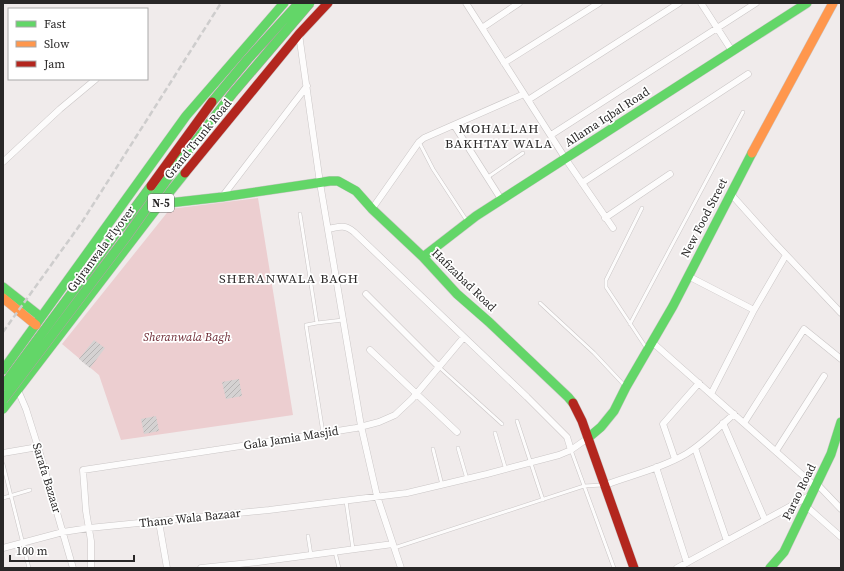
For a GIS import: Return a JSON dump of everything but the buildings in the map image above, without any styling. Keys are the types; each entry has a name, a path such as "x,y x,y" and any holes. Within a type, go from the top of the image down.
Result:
{"main road":[{"name":"Grand Trunk Road","path":"3,370 186,116 284,3"},
{"name":"Gujranwala Flyover","path":"3,386 209,106 248,59 298,3"},
{"name":"Gujranwala Flyover","path":"3,400 126,236 180,161 238,88 310,3"},
{"name":"Grand Trunk Road","path":"3,409 160,204 299,34 328,3"},
{"name":"Allama Iqbal Road","path":"423,257 468,222 501,200 807,3"},
{"name":"New Food Street","path":"588,438 602,427 614,412 626,387 673,306 730,193 833,3"},
{"name":"Hafizabad Road","path":"160,204 338,181 347,185 423,257 457,294 489,322 568,397 576,407 634,568"},
{"path":"3,288 39,321"},
{"path":"3,298 39,321"},
{"name":"Parao Road","path":"770,568 784,552 831,454 841,422"}],"street":[{"path":"466,3 565,158 613,228"},
{"path":"482,28 519,3"},
{"path":"504,63 599,3"},
{"path":"528,100 679,3"},
{"path":"701,3 732,51"},
{"path":"551,136 756,3"},
{"path":"299,34 320,183 361,426 378,496 401,568"},
{"path":"582,183 748,74"},
{"path":"3,162 60,109 95,80"},
{"path":"222,197 307,86"},
{"path":"372,209 419,142 424,138 524,94"},
{"path":"454,125 501,200"},
{"path":"606,218 670,174"},
{"path":"730,193 841,313"},
{"path":"328,228 341,226 348,227 354,232 484,355 567,437 571,450"},
{"path":"711,394 754,310 786,255"},
{"path":"688,276 754,310"},
{"path":"366,294 439,367"},
{"path":"744,423 804,329 841,359"},
{"name":"Gala Jamia Masjid","path":"89,528 86,511 83,470 323,433 379,422 394,415 416,394 464,337"},
{"path":"650,346 699,383 776,451 815,488 841,509"},
{"path":"370,350 457,432"},
{"path":"776,451 824,376"},
{"path":"3,378 18,389"},
{"path":"675,459 663,424 699,383"},
{"name":"Sarafa Bazaar","path":"18,389 38,447 73,568"},
{"path":"605,485 656,467 695,448 734,414"},
{"path":"723,423 765,520"},
{"name":"Thane Wala Bazaar","path":"3,548 63,532 89,528 269,510 407,493 506,470 559,455 571,450 588,438"},
{"path":"3,453 38,447"},
{"path":"695,448 727,541"},
{"path":"656,467 687,563"},
{"path":"677,568 765,520 815,488"},
{"path":"806,506 841,537"},
{"path":"159,522 167,568"},
{"path":"89,528 91,568"},
{"path":"201,568 352,549 394,546"}],"lane":[{"path":"630,324 743,112"},
{"path":"419,142 433,168 468,222"},
{"path":"488,177 523,153"},
{"path":"642,208 606,280 606,287 630,324 650,346"},
{"path":"300,214 317,323"},
{"path":"540,303 594,353 626,387"},
{"path":"323,433 306,325 343,320"},
{"path":"439,367 502,424"},
{"path":"518,421 530,463 543,500"},
{"path":"495,433 506,470"},
{"path":"458,448 467,479"},
{"path":"433,449 442,485"},
{"path":"571,450 614,568"},
{"path":"3,464 29,568"},
{"path":"394,546 584,486 605,485"},
{"path":"3,498 30,490"},
{"path":"345,500 352,549"},
{"path":"308,536 311,555"},
{"path":"334,552 339,568"}],"green space":[{"name":"Sheranwala Bagh","path":"258,198 293,415 121,440 99,375 62,344 170,209"}],"railway":[{"path":"3,332 82,222 221,3"}],"traffic: fast":[{"path":"3,370 186,116 284,3"},
{"path":"212,102 248,59 299,3"},
{"path":"3,400 127,236 180,161 233,93 310,3"},
{"path":"423,257 476,216 807,3"},
{"path":"588,438 601,427 614,411 626,387 673,306 752,153"},
{"path":"3,409 185,173"},
{"path":"160,204 338,181 356,191 372,209 423,257 457,294 489,322 573,403"},
{"path":"3,386 151,186"},
{"path":"3,287 41,317"},
{"path":"770,568 784,552 831,454 841,422"}],"traffic: slow":[{"path":"752,153 833,3"},
{"path":"3,298 36,325"}],"traffic: jam":[{"path":"185,173 299,34 328,3"},
{"path":"151,186 212,102"},
{"path":"573,403 582,421 634,568"}],"district":[{"name":"MOHALLAH BAKHTAY WALA","path":"499,136"},
{"name":"SHERANWALA BAGH","path":"289,278"}]}
